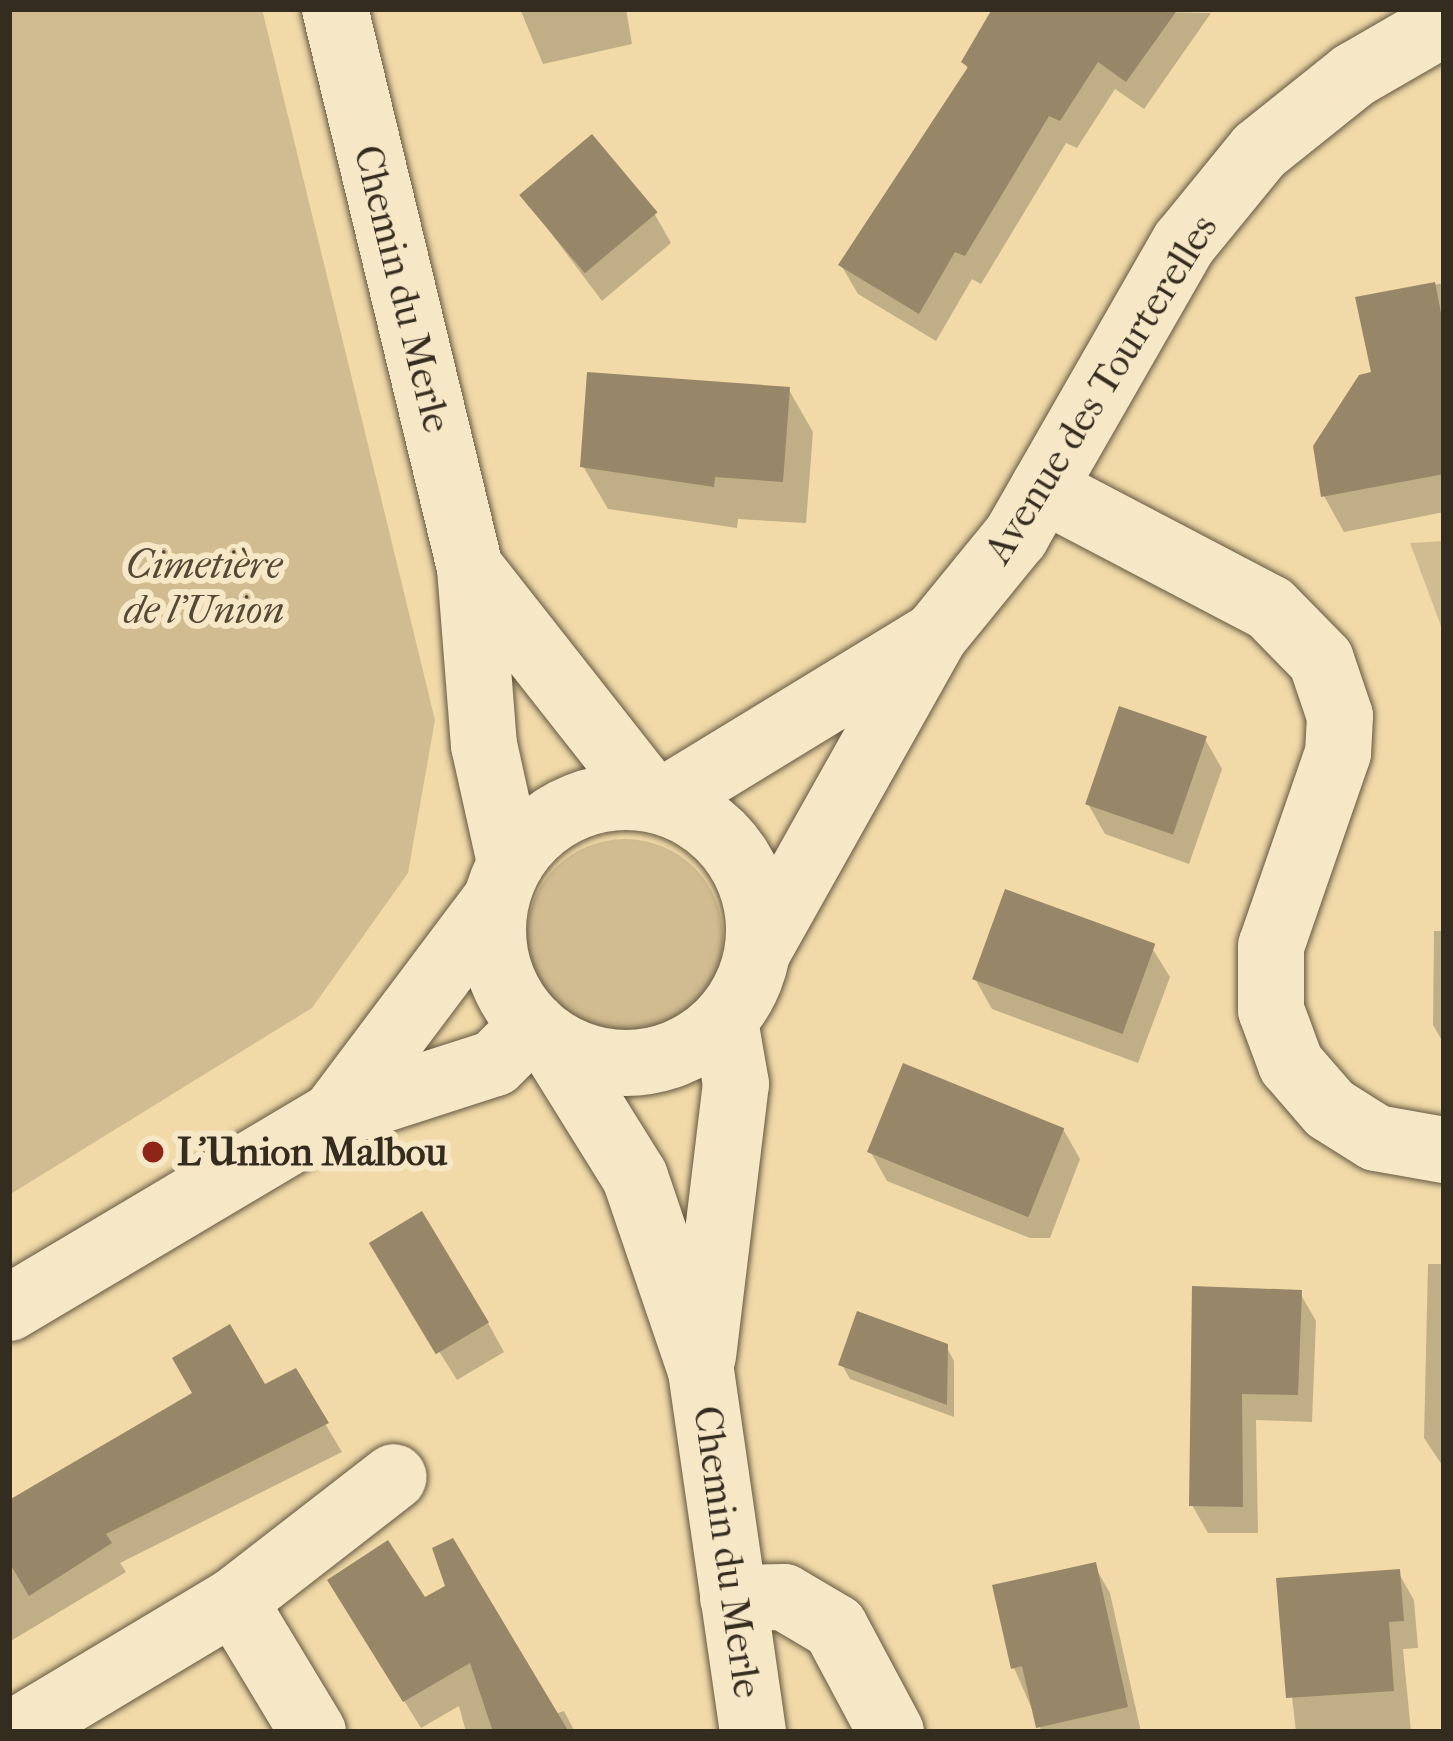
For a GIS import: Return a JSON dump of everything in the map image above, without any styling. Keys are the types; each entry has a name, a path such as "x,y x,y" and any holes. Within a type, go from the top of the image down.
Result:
{"street":[{"name":"Chemin du Merle","path":"334,9 470,568 484,745 503,881"},
{"name":"Avenue des Tourterelles","path":"759,949 936,634 1016,536 1184,243 1258,151 1354,76 1444,23"},
{"path":"1043,489 1270,608 1321,660 1340,716 1338,752 1271,946 1271,1010 1291,1064 1330,1109 1376,1138 1444,1150"},
{"name":"Chemin du Merle","path":"470,568 657,800"},
{"name":"Avenue des Tourterelles","path":"657,800 936,634"},
{"path":"334,1114 503,881 547,822 596,799 657,800 706,822 738,857 757,901 759,949 725,1021 686,1050 642,1064 594,1061 542,1034 501,979 492,940 503,881"},
{"name":"Chemin du Merle","path":"701,1371 736,1084 725,1021"},
{"name":"Chemin du Merle","path":"542,1034 635,1177 701,1371 753,1732"},
{"path":"9,1308 334,1114 495,1063 542,1034"},
{"path":"15,1732 234,1601 394,1477"},
{"path":"733,1598 784,1597 835,1627 891,1732"},
{"path":"234,1601 313,1732"}],"green space":[{"name":"Cimetière de l'Union","path":"9,9 262,9 435,720 408,873 312,1008 9,1195"},
{"path":"1444,541 1444,634 1410,543"},
{"path":"625,839 663,846 694,868 716,899 723,937 716,975 694,1006 663,1028 625,1035 587,1028 556,1006 534,975 527,937 534,899 556,868 587,846"}],"building":[{"path":"992,9 1178,9 1126,82 1098,62 1060,121 1049,116 965,256 955,252 919,314 838,265 968,67 961,62"},
{"path":"592,134 658,212 585,273 519,195"},
{"path":"1435,282 1444,329 1444,474 1321,497 1313,446 1359,375 1371,372 1355,297"},
{"path":"587,372 790,387 783,482 715,477 714,487 580,467"},
{"path":"1119,706 1207,736 1173,835 1085,804"},
{"path":"1005,889 1155,944 1123,1034 972,979"},
{"path":"903,1063 1064,1128 1028,1217 867,1152"},
{"path":"422,1211 489,1322 436,1354 369,1243"},
{"path":"1192,1286 1302,1290 1298,1395 1242,1394 1243,1507 1189,1506"},
{"path":"857,1311 948,1344 947,1405 838,1365"},
{"path":"230,1324 265,1384 296,1368 329,1423 106,1534 112,1543 29,1596 9,1562 9,1500 192,1393 172,1358"},
{"path":"453,1538 569,1732 493,1732 470,1663 403,1702 327,1580 388,1540 425,1597 445,1586 432,1548"},
{"path":"1096,1562 1128,1707 1036,1728 1022,1666 1011,1669 992,1585"},
{"path":"1400,1569 1404,1621 1389,1622 1394,1691 1286,1698 1276,1578"}],"place":[{"name":"L'Union Malbou","path":"153,1152"}]}
